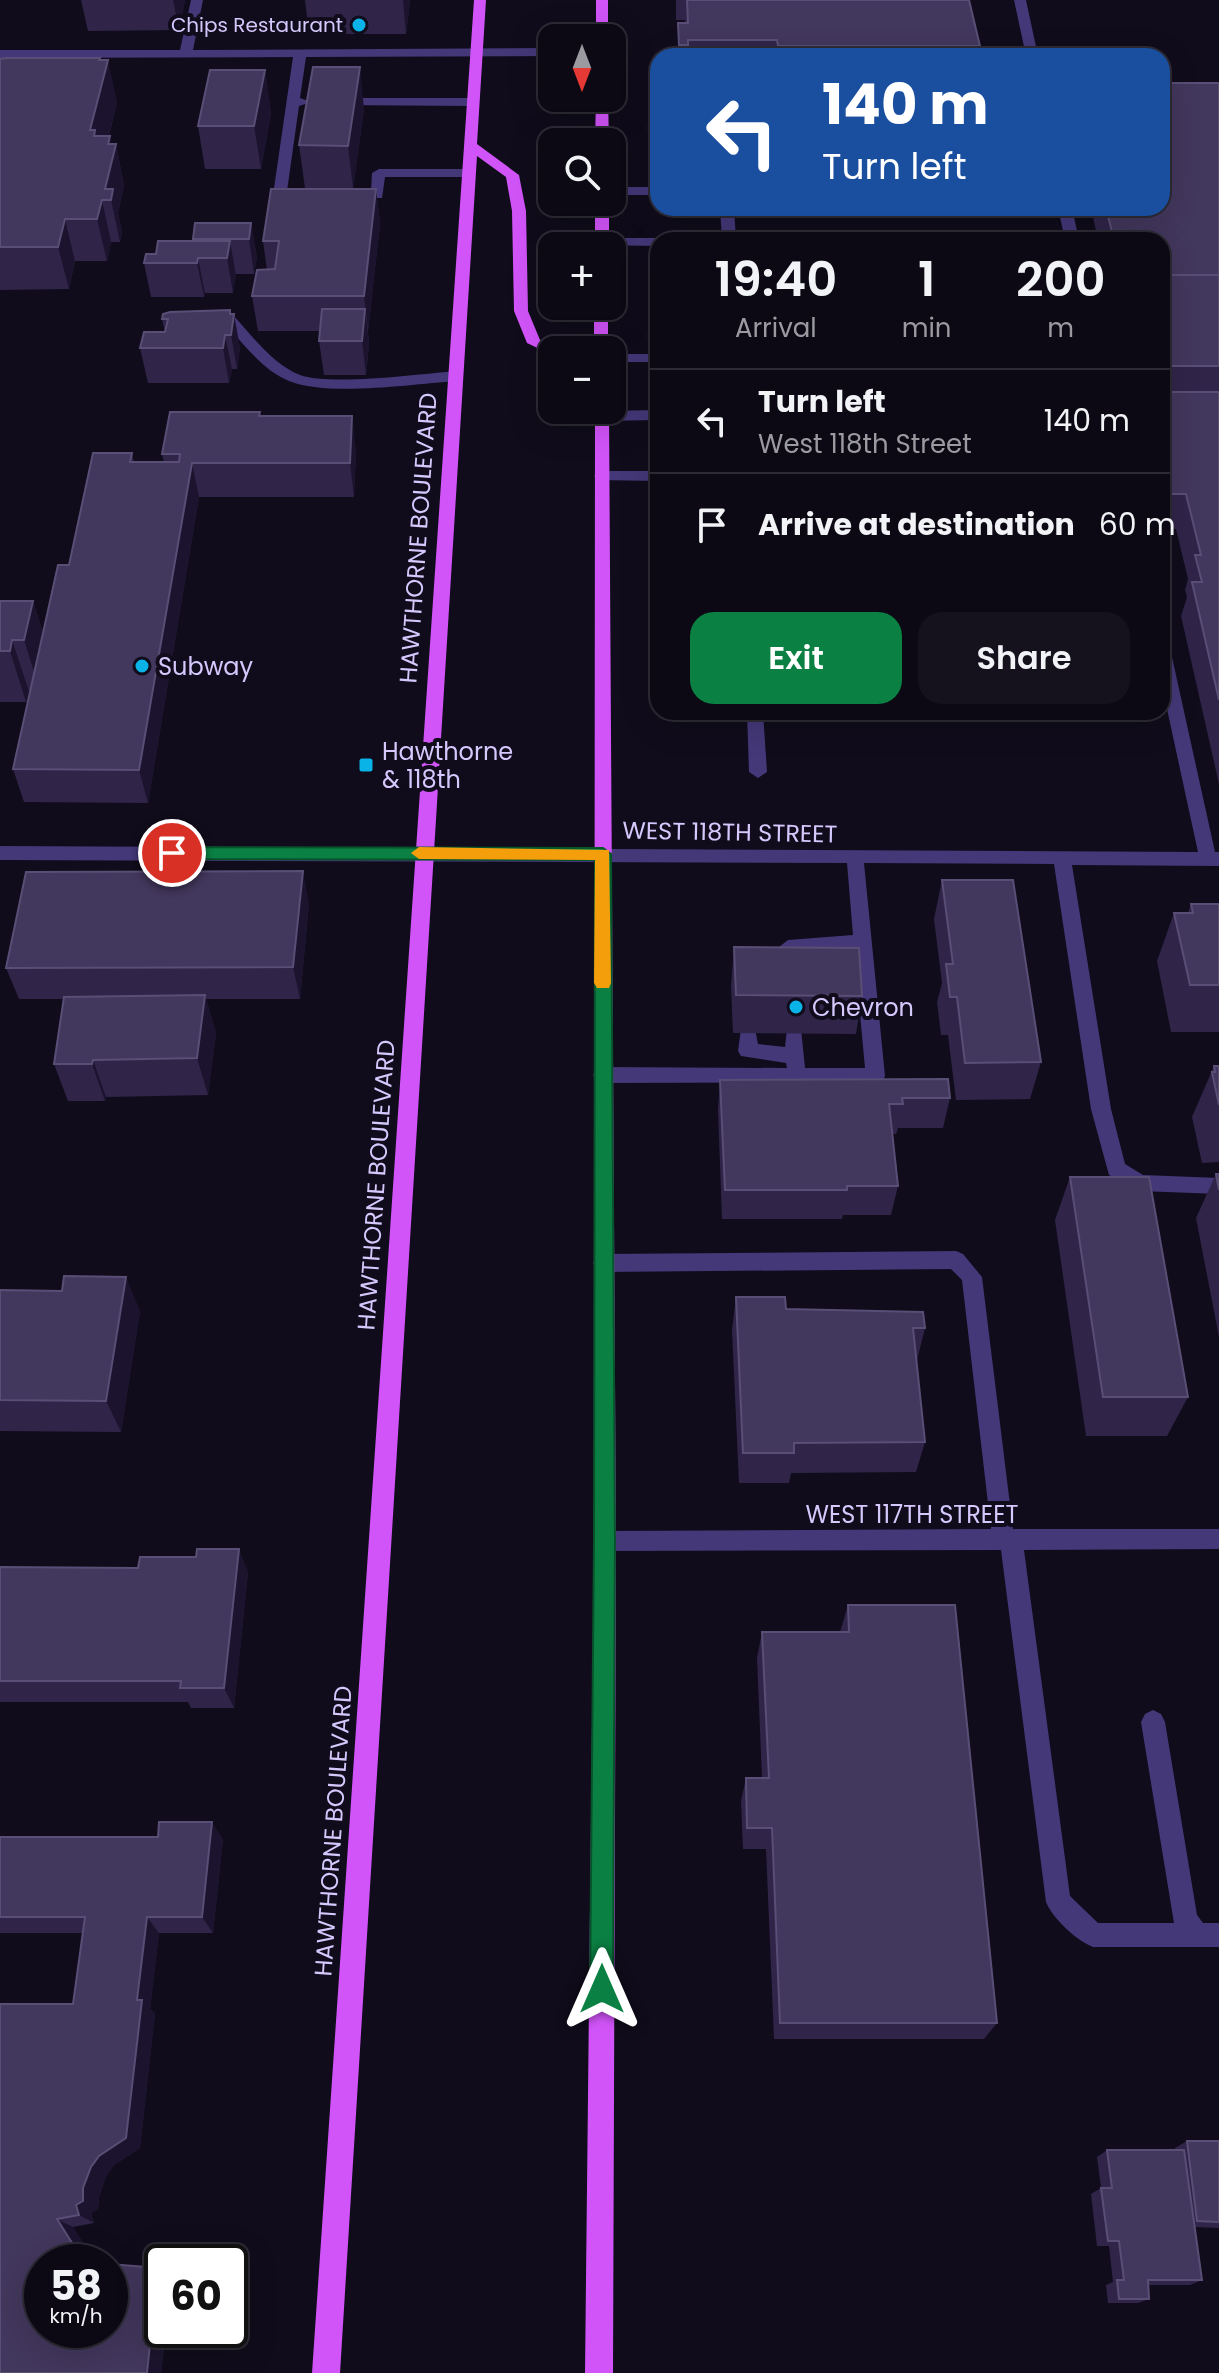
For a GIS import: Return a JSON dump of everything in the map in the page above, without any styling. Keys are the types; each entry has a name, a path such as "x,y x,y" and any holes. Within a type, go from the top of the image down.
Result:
{"main road":[{"name":"HAWTHORNE BOULEVARD","path":"326,2373 480,0"},
{"path":"602,0 602,24"},
{"path":"470,145 512,175 519,211 521,311 534,343 538,345"},
{"path":"599,2373 605,1541 602,424"}],"street":[{"path":"186,53 197,0"},
{"path":"1020,0 1030,48"},
{"path":"300,52 280,195 377,195 379,173 469,173"},
{"path":"0,54 538,52"},
{"path":"293,102 473,102"},
{"path":"626,191 650,191"},
{"path":"626,243 650,242"},
{"path":"226,316 278,368 298,380 366,381 456,376"},
{"path":"626,358 650,358"},
{"path":"626,414 650,415"},
{"path":"602,476 650,476"},
{"path":"1170,680 1214,859"},
{"path":"755,720 758,772"},
{"name":"WEST 118TH STREET","path":"0,853 1214,859"},
{"path":"748,1034 748,1051 796,1065 875,1076 855,857"},
{"path":"1062,858 1101,1109 1116,1169 1140,1183 1219,1186"},
{"path":"784,952 864,941"},
{"path":"794,1034 796,1065"},
{"path":"603,1075 796,1065"},
{"path":"603,1263 956,1260 972,1277 1058,1902 1093,1935 1208,1935"},
{"name":"WEST 117TH STREET","path":"605,1541 1219,1539"},
{"path":"1153,1722 1185,1920 1208,1935"}],"building":[{"path":"687,0 969,0 980,46 778,46 777,40 688,40 688,45 679,45 678,23 688,23"},
{"path":"0,59 108,60 90,130 95,130 94,136 110,136 108,144 116,144 105,189 113,189 111,200 102,200 97,219 65,219 58,247 0,247"},
{"path":"313,67 360,67 348,146 299,145"},
{"path":"210,70 265,70 254,126 198,126"},
{"path":"1170,83 1219,83 1219,275 1170,275 1170,232 1112,232 1108,216 1170,216"},
{"path":"271,189 376,189 364,296 252,296 257,270 275,269 279,241 263,241"},
{"path":"195,223 251,223 249,239 193,239"},
{"path":"158,241 230,241 227,258 198,258 197,263 144,263 146,254 156,254"},
{"path":"1170,275 1219,275 1219,366 1170,366"},
{"path":"322,309 365,309 362,341 319,341"},
{"path":"230,310 230,314 234,314 231,335 225,335 223,348 140,348 144,332 165,332 168,319 162,319 163,314"},
{"path":"1170,392 1219,392 1219,700 1192,582 1202,582 1195,555 1201,555 1186,494 1170,494"},
{"path":"170,412 352,416 350,463 192,463 139,770 13,769 58,565 69,565 93,453 132,453 130,462 179,462 180,454 162,454"},
{"path":"0,601 33,601 24,640 12,640 10,651 0,651"},
{"path":"303,871 293,967 6,968 26,872"},
{"path":"942,880 1013,880 1041,1062 965,1063 957,997 950,997 946,964 953,964"},
{"path":"1191,904 1219,904 1219,985 1190,985 1174,913 1193,913"},
{"path":"734,947 859,948 862,996 736,995"},
{"path":"205,995 197,1058 54,1064 64,997"},
{"path":"1214,1066 1219,1066 1219,1105 1212,1072 1215,1072"},
{"path":"948,1079 950,1098 902,1098 903,1104 889,1104 898,1186 847,1186 847,1190 725,1190 720,1080"},
{"path":"1070,1177 1149,1177 1188,1397 1103,1397"},
{"path":"64,1276 126,1277 106,1401 0,1400 0,1290 62,1291"},
{"path":"736,1297 785,1297 786,1309 923,1312 925,1328 913,1328 925,1442 794,1443 794,1453 743,1453"},
{"path":"197,1549 239,1549 224,1688 180,1688 181,1681 0,1681 0,1567 138,1568 140,1557 196,1557"},
{"path":"848,1605 955,1605 997,2023 780,2023 772,1828 747,1828 746,1778 769,1778 762,1632 849,1632"},
{"path":"159,1822 212,1822 202,1917 147,1917 137,2000 142,2000 126,2138 99,2156 91,2167 83,2188 83,2201 76,2205 79,2215 57,2219 73,2244 24,2244 24,2348 128,2348 128,2266 144,2267 144,2348 150,2348 147,2373 0,2373 0,2004 73,2004 85,1917 0,1917 0,1837 158,1837"},
{"path":"1187,2141 1219,2141 1219,2222 1197,2221"},
{"path":"1107,2150 1184,2150 1202,2280 1148,2280 1149,2299 1119,2299 1117,2280 1124,2280 1119,2241 1108,2241 1101,2188 1112,2188"}],"slow traffic":[{"path":"419,853 603,854 603,983"}],"place":[{"name":"Chips Restaurant","path":"359,25"},
{"name":"Subway","path":"142,666"},
{"name":"Hawthorne & 118th","path":"366,765"},
{"name":"Chevron","path":"796,1007"}],"route":[{"path":"172,853 603,854 605,1541 602,1989"}]}
